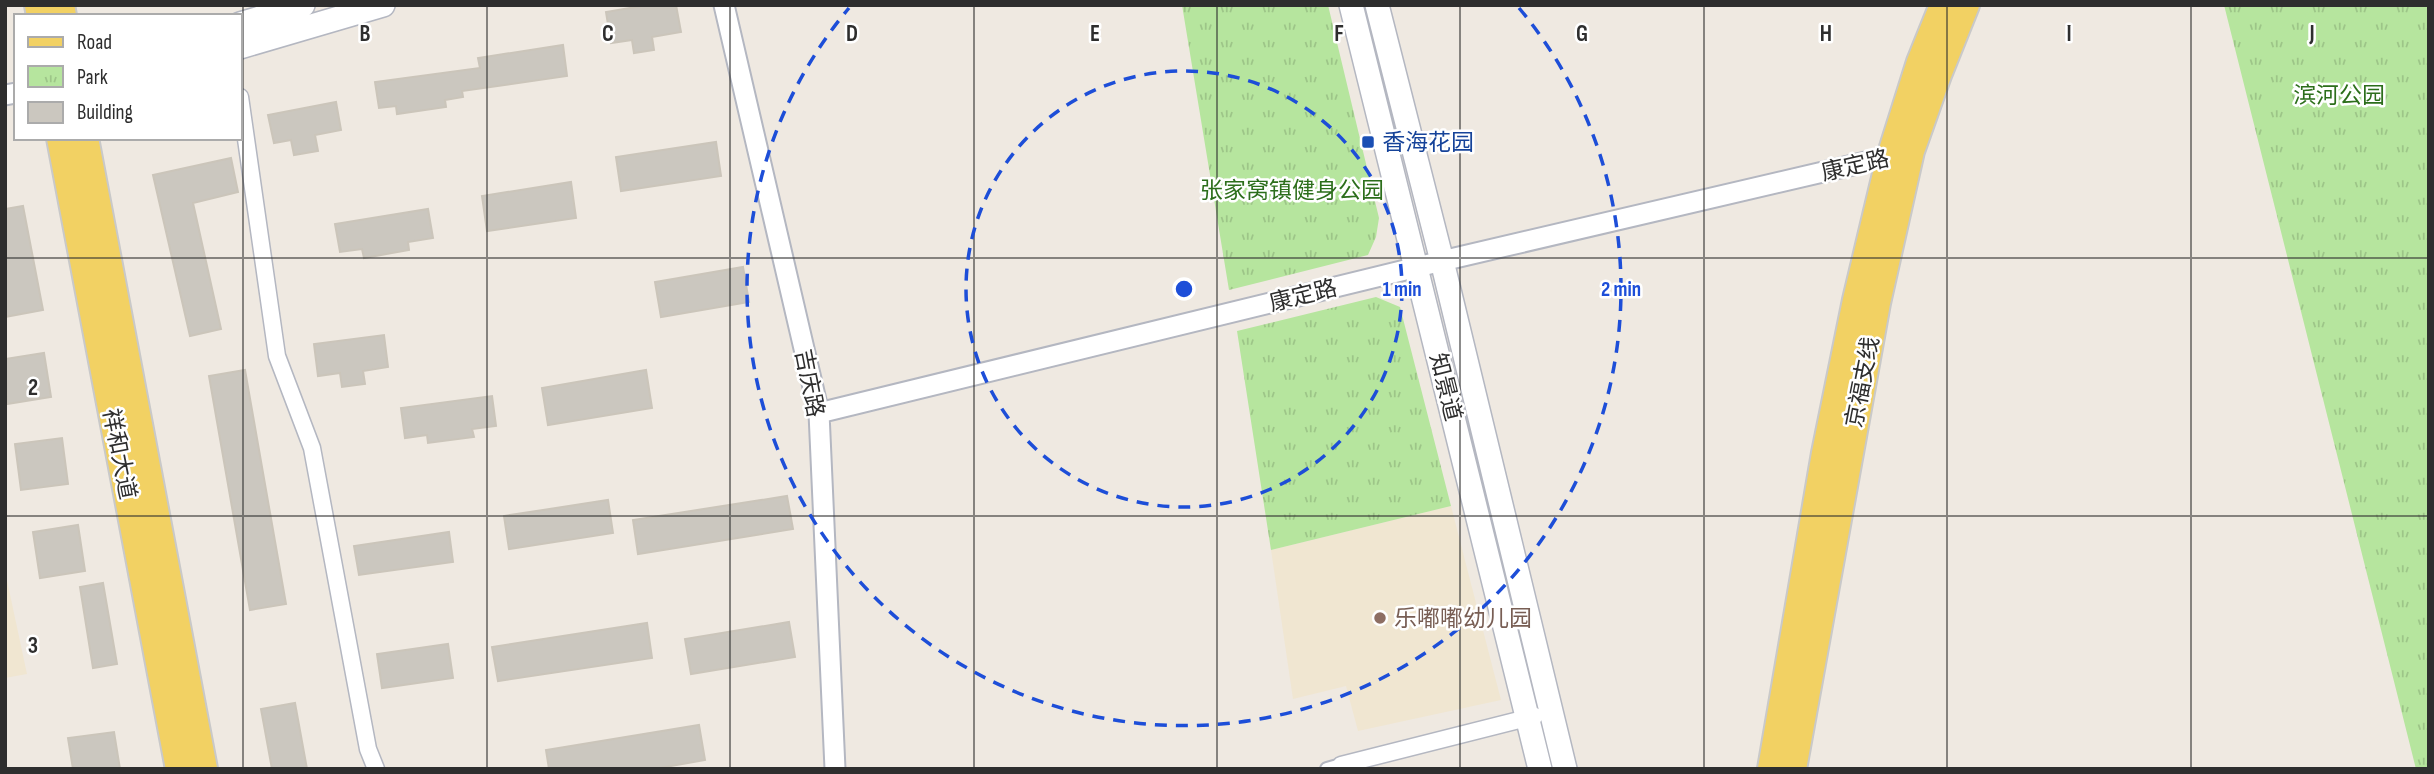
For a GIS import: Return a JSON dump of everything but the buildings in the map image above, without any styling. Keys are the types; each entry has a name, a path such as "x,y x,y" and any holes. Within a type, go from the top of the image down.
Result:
{"main road":[{"path":"242,23 303,5"},
{"path":"242,46 383,5"},
{"name":"知景道","path":"1351,5 1540,769"},
{"name":"知景道","path":"1377,5 1566,769"},
{"name":"京福支线","path":"1793,769 1877,303 1900,154 1920,62 1943,5"},
{"name":"京福支线","path":"1771,769 1827,440 1856,300 1900,154 1938,75 1966,5"},
{"name":"祥和大道","path":"60,140 179,769"},
{"name":"祥和大道","path":"85,140 204,769"}],"street":[{"name":"吉庆路","path":"724,5 819,413 835,769"},
{"path":"242,111 277,356 312,448 368,749 376,769"},
{"name":"康定路","path":"819,413 1442,261 1900,154"},
{"path":"1334,767 1551,711"}],"shaded area":[{"name":"乐嘟嘟幼儿园","path":"1451,506 1501,700 1358,731 1346,686 1293,699 1271,550"},
{"path":"5,571 27,674 5,678"}],"green space":[{"name":"张家窝镇健身公园","path":"1182,5 1328,5 1379,218 1376,237 1368,255 1229,290"},
{"name":"滨河公园","path":"2224,5 2429,5 2429,769 2416,769"},
{"path":"1376,297 1400,307 1451,506 1271,550 1237,331"}],"place":[{"name":"香海花园","path":"1368,142"},
{"name":"乐嘟嘟幼儿园","path":"1380,618"}]}
